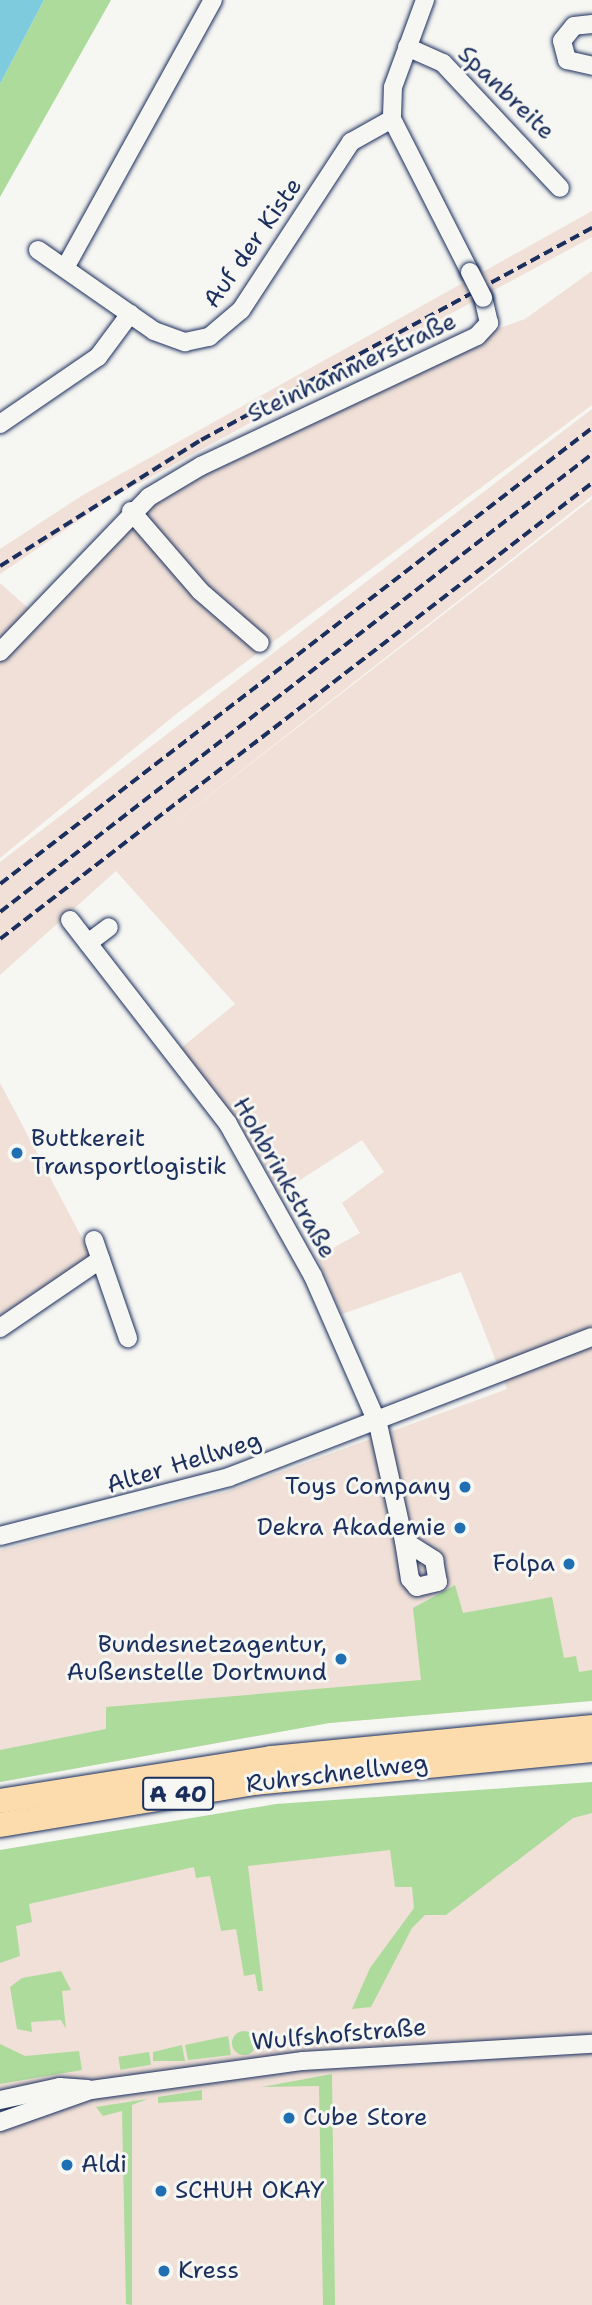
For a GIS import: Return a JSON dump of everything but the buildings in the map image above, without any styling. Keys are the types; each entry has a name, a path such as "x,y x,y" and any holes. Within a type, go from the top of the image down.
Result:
{"highway":[{"name":"Ruhrschnellweg","path":"0,1801 257,1759 592,1725"},
{"name":"Ruhrschnellweg","path":"0,1825 255,1783 592,1750"}],"street":[{"path":"65,268 213,0"},
{"path":"392,119 393,87 425,0"},
{"path":"592,24 573,26 562,41 567,60 592,66"},
{"name":"Spanbreite","path":"407,47 443,62 560,188"},
{"name":"Auf der Kiste","path":"38,250 130,314 185,342 225,328 351,142 392,119"},
{"name":"Steinhammerstraße","path":"0,652 131,511 201,466 477,336 489,323 483,298 392,119"},
{"path":"0,424 98,357 130,314"},
{"path":"131,511 200,591 260,643"},
{"name":"Hohbrinkstraße","path":"70,920 228,1124 321,1291 378,1424"},
{"path":"88,943 109,927"},
{"path":"94,1240 128,1338"},
{"path":"0,1328 101,1259"},
{"name":"Alter Hellweg","path":"0,1536 185,1491 378,1424 592,1337"},
{"path":"378,1424 404,1541"},
{"name":"Wulfshofstraße","path":"0,2122 91,2090 303,2061 592,2044"},
{"name":"Wulfshofstraße","path":"0,2100 68,2086 91,2090"}],"shaded area":[{"path":"592,211 592,237 112,498 0,574 0,549 83,495"},
{"path":"592,271 592,405 180,711 0,858 0,583 37,616 131,511 477,336 525,319"},
{"path":"592,409 592,496 150,842 592,499 592,1700 329,1723 0,1782 0,1550 226,1492 507,1389 461,1272 342,1314 317,1257 360,1233 342,1203 384,1172 362,1140 280,1193 239,1122 181,1048 235,1004 116,871 0,975 0,862"},
{"path":"0,1083 91,1255 0,1316"},
{"path":"592,1806 592,2305 0,2305 0,1904 161,1868"}],"green space":[{"path":"44,0 111,0 0,197 0,84"},
{"path":"455,1585 463,1613 552,1597 564,1658 576,1656 579,1672 592,1670 592,1701 329,1723 0,1782 0,1750 106,1729 106,1707 421,1680 413,1608"},
{"path":"592,1782 592,1813 573,1818 446,1915 425,1915 412,1928 371,2007 352,2009 370,1968 414,1908 412,1887 395,1887 390,1850 248,1866 263,1991 258,1991 255,1974 244,1976 236,1929 221,1931 210,1876 196,1878 194,1867 29,1904 32,1922 16,1926 20,1956 0,1963 0,1850 276,1804"},
{"path":"61,1971 71,1990 62,1991 66,2029 61,2020 31,2022 32,2032 17,2029 10,1987 22,1978"},
{"path":"244,2031 255,2038 256,2043 249,2054 244,2055 233,2048 232,2043 239,2032"},
{"path":"228,2036 231,2055 188,2060 185,2045"},
{"path":"0,2044 25,2056 79,2051 82,2070 0,2084"},
{"path":"182,2045 185,2061 153,2061 153,2052"},
{"path":"149,2052 151,2065 120,2070 118,2057"},
{"path":"332,2074 335,2305 323,2305 319,2086 262,2087"},
{"path":"202,2090 202,2100 158,2103 158,2097"},
{"path":"147,2099 132,2105 132,2305 126,2304 122,2111 103,2116 96,2107"}],"water":[{"path":"0,0 44,0 0,84"}],"railway":[{"path":"0,566 201,440 592,228"},
{"path":"0,884 592,428"},
{"path":"0,912 592,454"},
{"path":"0,939 592,483"}],"place":[{"name":"Buttkereit Transportlogistik","path":"17,1153"},
{"name":"Toys Company","path":"465,1487"},
{"name":"Dekra Akademie","path":"460,1528"},
{"name":"Folpa","path":"569,1564"},
{"name":"Bundesnetzagentur, Außenstelle Dortmund","path":"341,1659"},
{"name":"Cube Store","path":"289,2118"},
{"name":"Aldi","path":"67,2165"},
{"name":"SCHUH OKAY","path":"161,2191"},
{"name":"Kress","path":"164,2271"}]}
